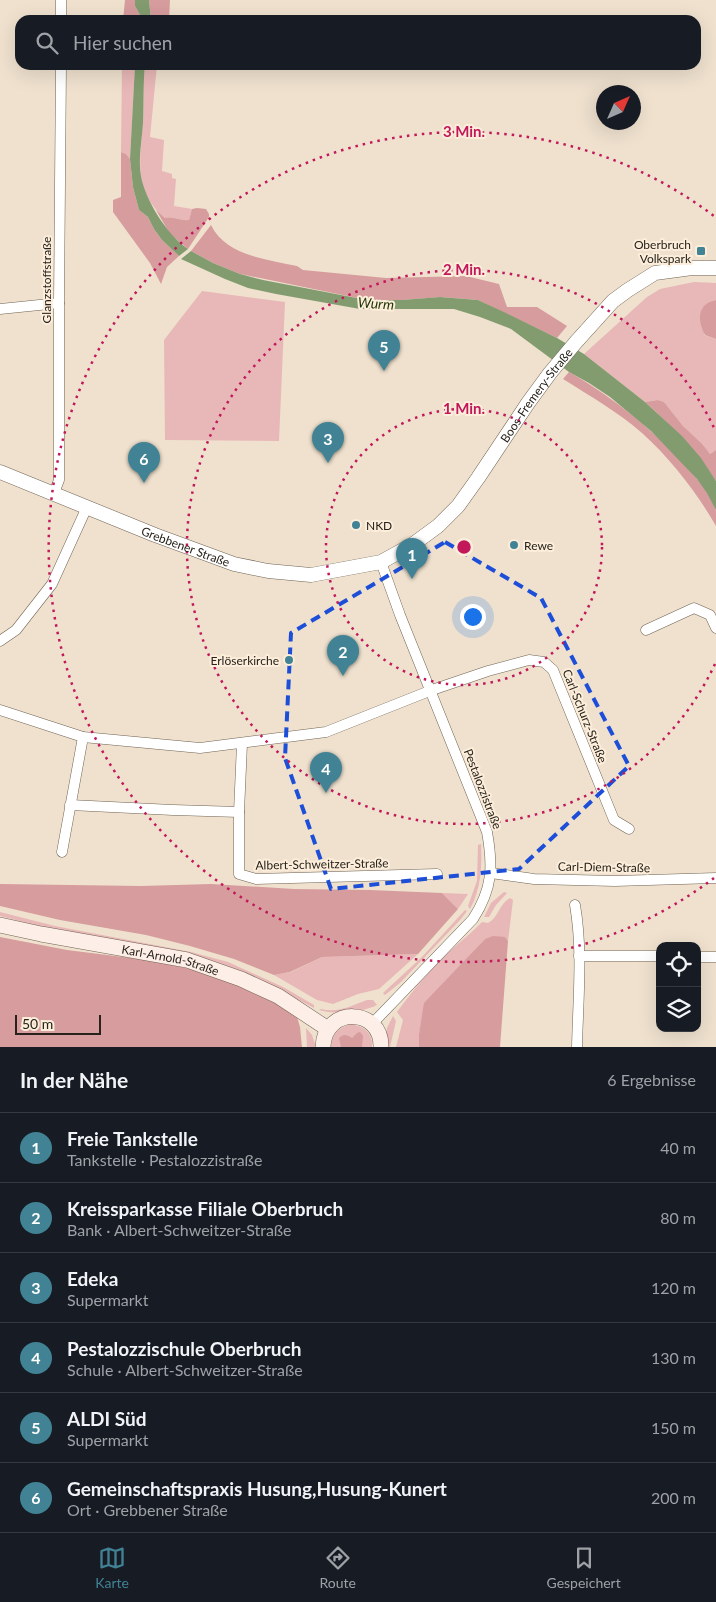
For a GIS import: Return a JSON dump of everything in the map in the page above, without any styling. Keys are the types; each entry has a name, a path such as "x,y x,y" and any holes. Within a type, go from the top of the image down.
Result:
{"main road":[{"name":"Karl-Arnold-Straße","path":"0,925 187,960 241,979 278,996 328,1029"},
{"path":"323,1047 324,1035 328,1029 338,1020 352,1016 372,1024 377,1030 382,1047"}],"street":[{"path":"61,0 61,15"},
{"name":"Glanzstoffstraße","path":"54,493 59,480 58,303 61,70"},
{"name":"Boos-Fremery-Straße","path":"381,562 412,545 431,531 458,506 554,368 613,301 656,273 692,268 716,268"},
{"path":"0,309 58,303"},
{"name":"Grebbener Straße","path":"0,472 87,508 234,564 268,571 311,575 381,562"},
{"path":"0,641 16,630 52,584 87,508"},
{"name":"Pestalozzistraße","path":"372,1024 473,918 484,899 491,874 491,855 487,832 432,690 400,615 381,562"},
{"path":"646,630 694,608 710,615 716,628"},
{"name":"Carl-Schurz-Straße","path":"432,690 488,671 529,660 544,662 554,670 614,820 629,829"},
{"path":"0,711 83,737 200,748 326,732 432,690"},
{"path":"62,852 83,737"},
{"name":"Albert-Schweitzer-Straße","path":"242,744 239,874 256,879 437,874"},
{"path":"70,805 239,812"},
{"name":"Carl-Diem-Straße","path":"491,874 534,879 615,881 716,878"},
{"path":"575,905 578,921 579,956 577,1047"},
{"path":"579,956 656,956"},
{"path":"701,956 716,957"}],"highlighted area":[{"path":"445,542 541,598 629,766 519,869 331,889 285,758 291,633"}],"shaded area":[{"path":"125,0 135,0 135,6 140,15 124,15"},
{"path":"149,0 170,0 169,15 150,15"},
{"path":"122,70 135,70 130,159 121,152"},
{"path":"145,70 157,70 150,137 164,140 162,171 172,174 172,178 176,179 174,206 192,209 189,220 165,218 155,208 143,186 140,163"},
{"path":"121,152 130,159 133,187 139,210 148,217 162,240 179,256 167,267 161,284 150,263 113,212 113,200 121,197"},
{"path":"192,209 206,209 209,217 188,249 170,234 156,210 165,218 189,220"},
{"path":"211,225 226,243 237,250 260,258 297,266 303,270 386,278 466,276 499,284 507,307 537,307 567,326 557,338 478,300 441,297 367,300 240,274 213,263 191,251"},
{"path":"694,282 716,283 716,300 713,301 704,335 716,339 716,450 710,454 683,426 664,402 658,400 645,402 584,354 647,297 660,289"},
{"path":"202,291 285,302 279,441 165,440 164,340"},
{"path":"716,300 716,339 705,335 702,329 700,313 705,305"},
{"path":"569,372 619,405 649,429 677,457 706,490 715,506 716,526 692,489 663,454 642,433 623,418 563,379"},
{"path":"658,400 664,402 683,426 710,454 716,450 716,481 683,439 645,402"},
{"path":"481,844 480,878 477,893 470,909 468,906 477,881 478,845"},
{"path":"0,884 141,886 211,884 294,889 442,893 458,909 418,954 322,957 290,972 274,975 234,959 190,946 146,935 60,920 0,906"},
{"path":"504,892 507,893 496,905 489,917 484,917 491,903"},
{"path":"442,893 468,894 458,909"},
{"path":"510,898 513,900 508,941 505,937 485,939 425,1003 419,1034 419,1047 396,1047 403,1020 397,1012 439,961 482,922 488,923 492,920 503,904"},
{"path":"465,910 467,911 461,919 401,982 385,995 383,993 422,957"},
{"path":"0,912 55,926 191,952 228,962 283,987 314,1005 314,1008 261,980 202,958 43,927 0,916"},
{"path":"493,936 505,937 508,941 500,1047 419,1047 424,1003 485,939"},
{"path":"0,937 67,950 147,960 195,970 235,984 279,1005 297,1017 302,1047 0,1047"},
{"path":"418,954 379,989 358,994 333,1004 317,1000 274,975 291,972 322,957"},
{"path":"367,1000 373,1000 377,1005 349,1012 325,1012 319,1010 350,1007"},
{"path":"393,1016 396,1021 390,1047 387,1047 387,1028"},
{"path":"352,1024 367,1031 371,1038 372,1047 331,1047 337,1031"},
{"path":"306,1028 312,1035 316,1047 307,1047"},
{"path":"360,1032 363,1036 362,1047 341,1047 339,1038 342,1035 352,1038"}],"water":[{"path":"135,0 149,0 150,15 140,15 135,6"},
{"path":"135,70 145,70 140,156 141,176 147,196 158,217 180,243 188,249 179,256 162,240 148,217 139,210 133,187 130,159"},
{"name":"Wurm","path":"191,251 213,263 240,274 367,300 440,297 478,300 557,338 584,354 645,402 682,436 701,458 716,481 716,510 697,479 651,431 610,397 569,372 511,329 454,309 360,309 248,288 181,259"}],"place":[{"name":"Oberbruch Volkspark","path":"701,251"},
{"name":"ALDI Süd","path":"384,371"},
{"name":"Edeka","path":"328,463"},
{"name":"Gemeinschaftspraxis Husung,Husung-Kunert","path":"144,483"},
{"name":"NKD","path":"356,525"},
{"name":"Rewe","path":"514,545"},
{"name":"Freie Tankstelle","path":"412,579"},
{"name":"Erlöserkirche","path":"289,660"},
{"name":"Kreissparkasse Filiale Oberbruch","path":"343,676"},
{"name":"Pestalozzischule Oberbruch","path":"326,793"}]}
